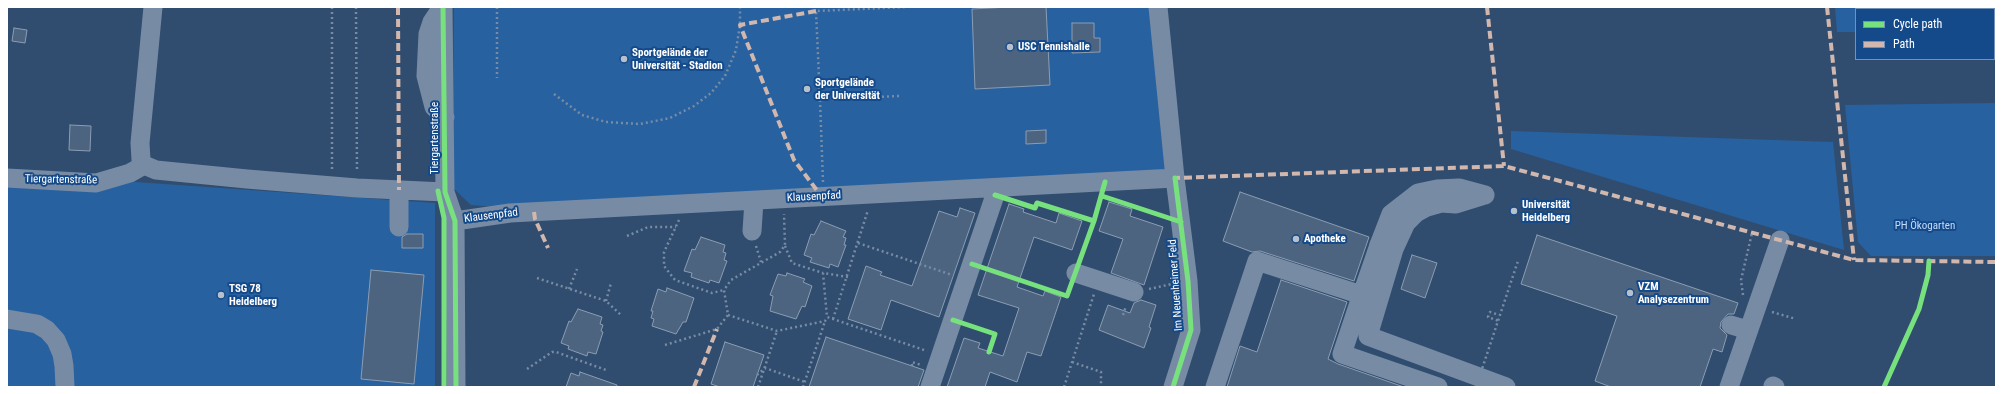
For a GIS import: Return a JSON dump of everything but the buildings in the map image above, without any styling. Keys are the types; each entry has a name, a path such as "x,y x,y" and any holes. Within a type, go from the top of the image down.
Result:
{"street":[{"path":"153,7 140,143 144,165 156,170 180,173 357,188 445,192"},
{"name":"Tiergartenstraße","path":"443,7 445,192 454,221 456,387"},
{"name":"Im Neuenheimer Feld","path":"1159,8 1175,178 1188,281 1191,330 1173,387"},
{"name":"Tiergartenstraße","path":"7,178 96,183 130,173 144,165"},
{"name":"Klausenpfad","path":"454,221 510,213 685,205 1175,178"},
{"path":"930,387 934,361 966,280 995,195 995,188"},
{"path":"1438,387 1342,354 1368,300 1394,249 1406,223 1416,213 1427,207 1441,203 1456,204 1485,195 1459,188 1437,189 1418,193 1391,214 1379,245 1368,300 1368,336 1506,387"},
{"path":"399,190 400,227"},
{"path":"752,231 754,201"},
{"path":"1729,387 1730,364 1739,328 1756,308 1780,240"},
{"path":"1215,387 1257,261 1368,300"},
{"path":"1076,273 1130,298"},
{"path":"7,319 37,324 47,330 56,340 62,354 65,387"}],"path":[{"path":"332,7 332,186"},
{"path":"356,7 357,188"},
{"path":"497,7 497,78"},
{"path":"554,94 582,115 606,122 640,124 670,118 694,106 711,92 725,76 736,50 740,7"},
{"path":"822,197 816,11 907,7"},
{"path":"820,100 899,96"},
{"path":"833,319 848,277 872,194"},
{"path":"784,199 785,245 792,263 823,274 848,277"},
{"path":"685,205 664,252 664,266 675,280 712,293 724,290 731,280 780,252 785,245"},
{"path":"627,236 648,227 676,227"},
{"path":"858,243 966,280"},
{"path":"1476,387 1518,261"},
{"path":"569,289 577,269"},
{"path":"803,387 827,317 823,274"},
{"path":"537,278 606,301 622,316"},
{"path":"606,301 612,283"},
{"path":"665,345 717,329 728,315 724,290"},
{"path":"1064,387 1094,293 1097,294"},
{"path":"1123,315 1130,298"},
{"path":"1756,308 1796,319"},
{"path":"1496,314 1490,312 1488,317 1499,321"},
{"path":"728,315 777,331 825,321"},
{"path":"827,317 934,361"},
{"path":"758,387 777,331"},
{"path":"527,369 552,352 606,370"},
{"path":"912,366 912,362 934,361"},
{"path":"1072,362 1101,372 1101,387"},
{"path":"765,368 805,382"},
{"path":"757,375 765,368"}],"green space":[{"name":"Sportgelände der Universität","path":"454,7 1154,7 1169,171 509,208 471,205 452,187"},
{"path":"1835,7 1996,7 1996,30 1995,8 1855,8 1855,32 1837,32"},
{"name":"PH Ökogarten","path":"1996,103 1996,256 1871,256 1858,242 1845,105"},
{"path":"1511,131 1833,142 1844,250 1511,149"},
{"name":"TSG 78 Heidelberg","path":"7,173 435,203 435,387 7,387"}],"marked path":[{"path":"398,7 399,190"},
{"path":"1487,7 1504,166"},
{"path":"1827,7 1854,260"},
{"path":"816,11 740,25 794,160 822,197"},
{"path":"1175,181 1175,178 1504,166 1854,260 1996,262"},
{"path":"534,212 535,219 548,248"},
{"path":"694,387 717,329"}],"cycle path":[{"path":"443,7 445,192 455,221 456,387"},
{"path":"1173,387 1191,330 1188,281 1175,178"},
{"path":"972,264 1067,296 1094,221 1105,182"},
{"path":"438,191 444,218 444,387"},
{"path":"995,195 1035,208 1037,203 1094,221"},
{"path":"1102,196 1181,222"},
{"path":"1884,387 1919,309 1928,275 1929,261"},
{"path":"953,320 995,334 989,352"}],"place":[{"name":"USC Tennishalle","path":"1010,47"},
{"name":"Sportgelände der Universität - Stadion","path":"624,59"},
{"name":"Sportgelände der Universität","path":"807,89"},
{"name":"Universität Heidelberg","path":"1514,211"},
{"name":"Apotheke","path":"1296,239"},
{"name":"VZM Analysezentrum","path":"1630,293"},
{"name":"TSG 78 Heidelberg","path":"221,295"}]}
